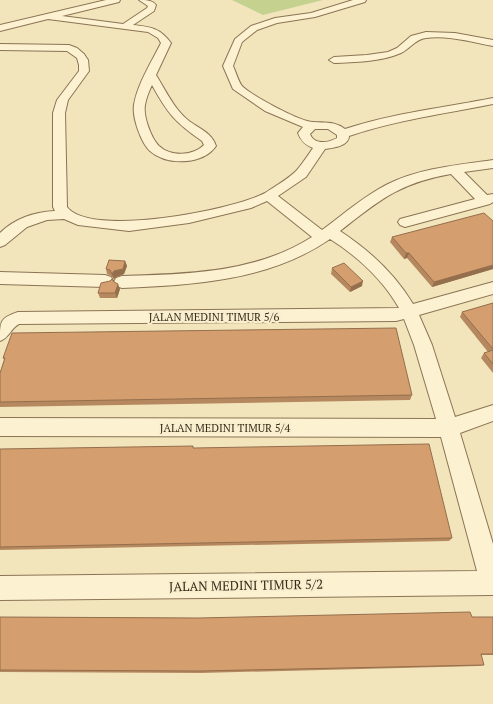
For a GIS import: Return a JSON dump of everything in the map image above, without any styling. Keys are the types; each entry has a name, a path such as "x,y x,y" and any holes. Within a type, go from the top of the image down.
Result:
{"street":[{"path":"0,28 116,0"},
{"path":"126,26 151,9 152,5 143,0"},
{"path":"343,134 340,130 326,125 311,126 269,109 237,87 228,66 238,41 254,28 275,21 312,15 362,0"},
{"path":"45,16 150,30 161,36 166,43 152,76 145,88 139,106 142,127 154,148 168,156 183,158 202,154 210,146 208,139 184,123 169,106 152,76"},
{"path":"334,60 379,56 399,51 407,43 418,37 448,35 493,43"},
{"path":"0,47 69,48 81,56 85,65 82,75 63,98 59,113 59,198 60,207 66,215"},
{"path":"343,134 372,124 407,116 453,109 493,100"},
{"path":"311,126 304,133 304,137 308,141 321,145 338,143 343,139 343,134"},
{"path":"0,242 10,230 42,216 66,215 78,220 128,226 189,219 246,205 269,196 301,174 321,145"},
{"path":"122,282 201,278 264,264 301,249 326,234 368,202 393,187 412,179 493,164"},
{"path":"455,171 489,200"},
{"path":"269,196 326,234 342,239 371,264 392,286 409,312 416,325 450,428 492,583"},
{"path":"405,222 489,200"},
{"path":"0,291 5,278 105,281"},
{"name":"JALAN MEDINI TIMUR 5/6","path":"0,334 10,321 18,318 396,315 493,288"},
{"name":"JALAN MEDINI TIMUR 5/4","path":"0,427 450,428 493,413"},
{"name":"JALAN MEDINI TIMUR 5/2","path":"0,588 492,583"}],"green space":[{"path":"232,0 323,0 263,15"}],"building":[{"path":"484,213 493,221 493,265 434,282 409,253 406,253 392,237"},
{"path":"109,260 125,261 123,269 114,271 112,274 110,270 106,269"},
{"path":"344,263 363,281 351,287 332,268"},
{"path":"112,279 118,284 115,293 98,293 101,283"},
{"path":"493,303 493,349 462,312"},
{"path":"396,328 412,395 0,402 0,373 5,358 3,358 12,333"},
{"path":"493,350 493,364 484,353"},
{"path":"429,444 452,538 0,547 0,449 193,446 193,448"},
{"path":"470,612 472,617 493,617 493,654 481,654 484,665 200,671 0,670 0,617 198,618"}]}
